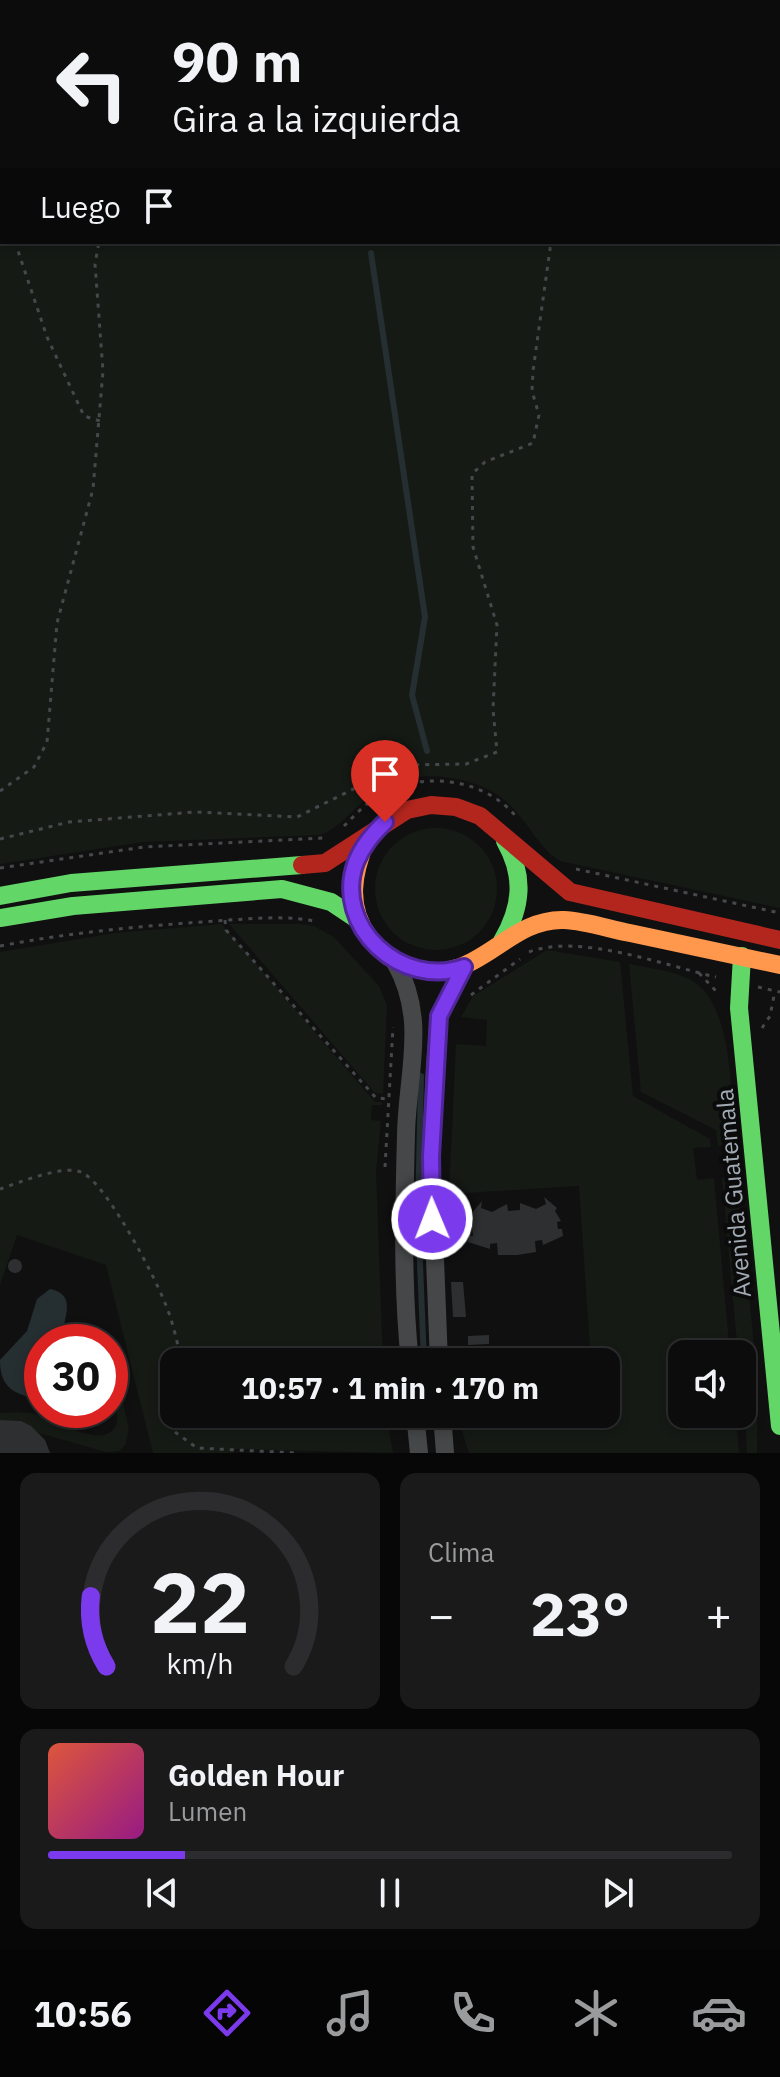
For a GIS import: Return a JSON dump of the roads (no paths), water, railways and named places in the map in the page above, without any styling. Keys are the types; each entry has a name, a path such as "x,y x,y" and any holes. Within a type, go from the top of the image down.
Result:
{"main road":[{"path":"0,896 71,883 325,863 367,839 396,816 431,805 468,812 499,832 570,892 780,940"},
{"path":"499,832 512,852 520,875 520,900 513,923 500,943"},
{"path":"367,839 355,865 353,879 352,893 358,920 372,944 395,962 422,972 451,972 478,962 500,943 533,923 566,920 780,965"},
{"path":"0,918 73,906 223,891 282,889 331,902 358,920"},
{"name":"Avenida Guatemala","path":"742,956 738,982 780,1426"}],"street":[{"path":"395,962 412,997 415,1032 408,1099 405,1293 409,1348"},
{"path":"438,1348 431,1156 435,1065 439,1016 464,967"},
{"path":"416,1428 419,1453"},
{"path":"443,1428 445,1453"}],"waterway":[{"path":"371,253 425,617 412,695 427,751"},
{"path":"421,1076 418,1214 423,1348"}]}
